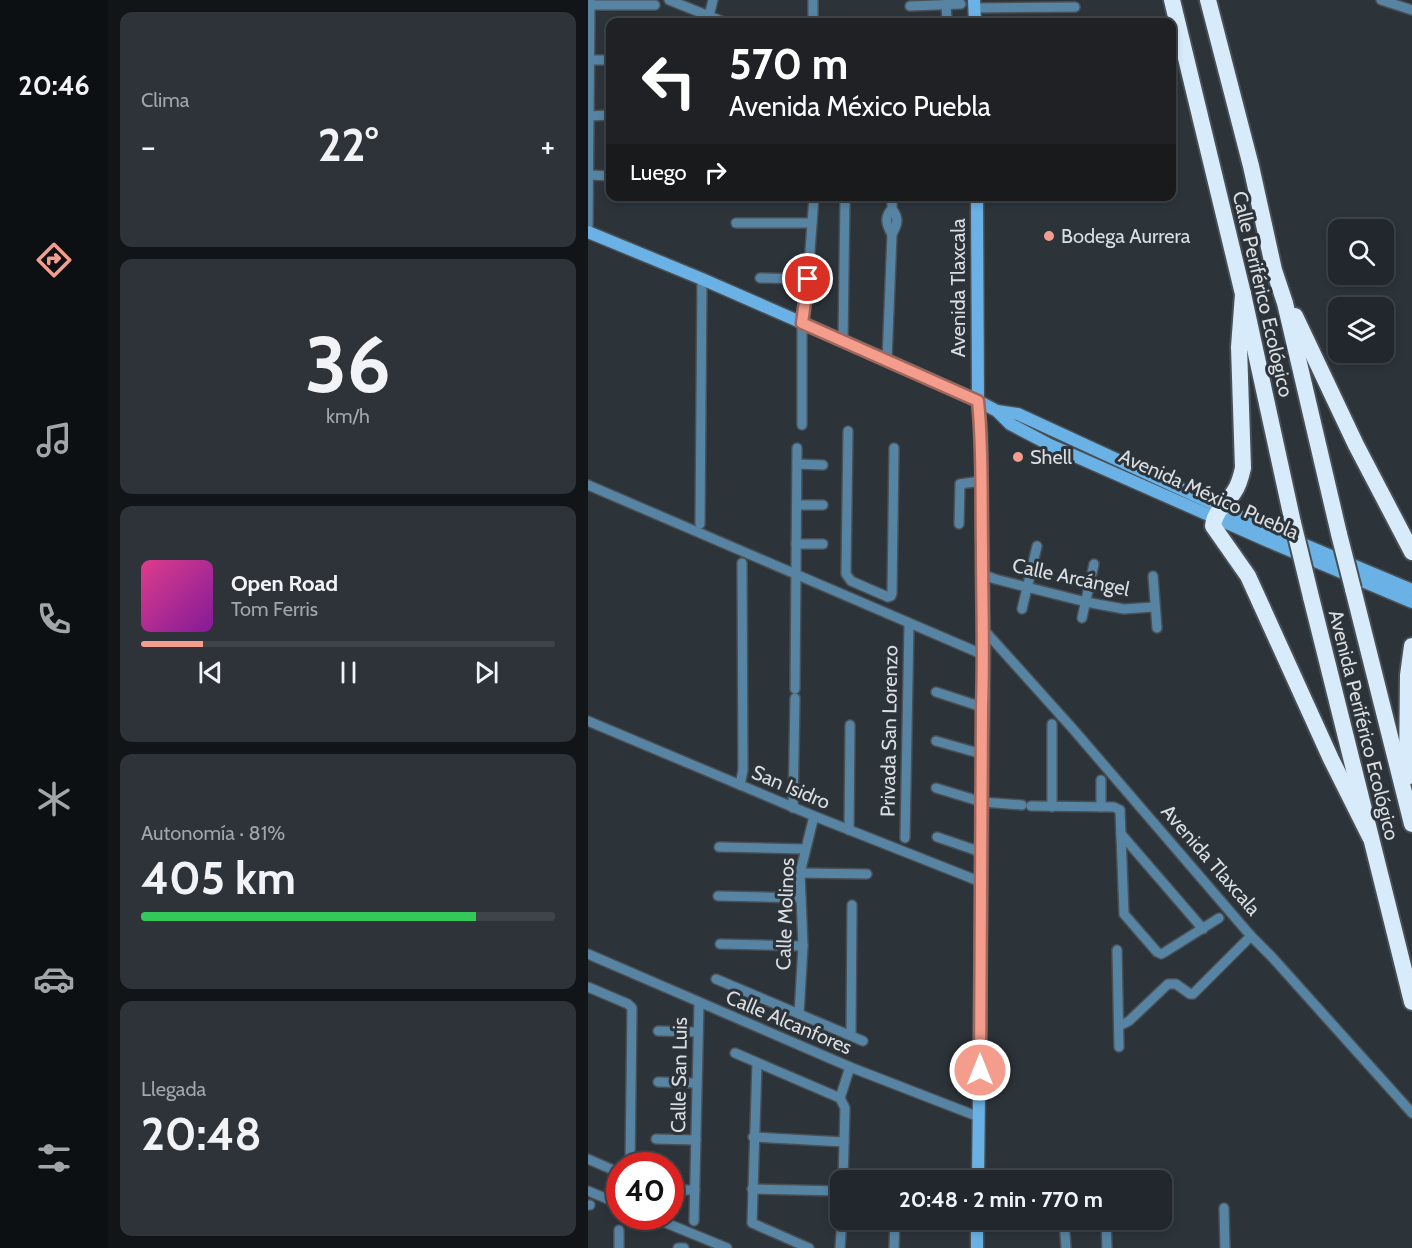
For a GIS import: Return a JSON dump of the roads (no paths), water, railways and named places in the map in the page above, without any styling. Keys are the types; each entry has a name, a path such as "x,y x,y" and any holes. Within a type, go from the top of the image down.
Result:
{"highway":[{"name":"Calle Periférico Ecológico","path":"1172,0 1243,294 1311,597"},
{"name":"Calle Periférico Ecológico","path":"1208,0 1251,166 1274,270 1285,303 1353,589"},
{"path":"1243,294 1239,347 1243,468 1240,481 1233,494 1218,512 1213,526 1248,576 1370,837"},
{"path":"1285,303 1298,320 1356,445 1412,552"},
{"name":"Avenida Periférico Ecológico","path":"1353,589 1412,824"},
{"name":"Avenida Periférico Ecológico","path":"1311,597 1412,1002"},
{"path":"1406,798 1408,675 1412,646"}],"main road":[{"name":"Avenida Tlaxcala","path":"977,201 978,401 981,433 984,630 978,1170"},
{"name":"Avenida México Puebla","path":"588,230 843,340 997,411 1018,414 1218,512 1270,542 1412,602"},
{"name":"Avenida México Puebla","path":"1218,512 1274,532 1412,590"},
{"path":"977,1230 977,1248"}],"street":[{"path":"669,0 713,18"},
{"path":"708,16 713,0"},
{"path":"813,0 813,18"},
{"path":"1381,0 1412,10"},
{"path":"588,230 590,3 655,5"},
{"path":"946,4 947,18"},
{"path":"910,6 962,4"},
{"path":"974,4 1075,7"},
{"path":"590,55 606,59"},
{"path":"590,116 606,115"},
{"path":"590,175 606,176"},
{"path":"802,425 802,323 814,201"},
{"path":"843,340 845,201"},
{"path":"887,360 892,234 886,221 887,214 892,209 892,201"},
{"path":"736,223 812,223"},
{"path":"760,278 808,279"},
{"path":"700,524 702,279"},
{"path":"848,431 846,574 851,581 888,597 892,593 894,448"},
{"path":"793,808 797,448"},
{"path":"797,464 823,465"},
{"path":"959,524 960,484 981,481"},
{"path":"588,485 984,656"},
{"path":"797,505 823,505"},
{"path":"796,544 823,544"},
{"path":"1022,609 1037,546"},
{"path":"740,785 743,770 742,563"},
{"path":"1082,618 1094,564"},
{"name":"Calle Arcángel","path":"982,574 1086,602 1131,609 1154,606"},
{"path":"1153,576 1157,628"},
{"path":"866,605 871,590"},
{"name":"Privada San Lorenzo","path":"906,838 909,624"},
{"name":"Avenida Tlaxcala","path":"984,630 1073,729 1251,936 1412,1113"},
{"path":"936,692 982,707"},
{"name":"San Isidro","path":"588,721 793,808 981,882"},
{"path":"1052,724 1052,807"},
{"path":"849,830 850,725"},
{"path":"936,741 982,754"},
{"path":"1101,780 1101,807"},
{"path":"936,788 982,802 1052,807 1114,807 1120,810"},
{"path":"1131,797 1120,810 1124,914 1161,954 1219,918"},
{"name":"Calle Molinos","path":"799,1014 803,946 800,873 813,816"},
{"path":"1121,834 1203,928"},
{"path":"937,837 981,852"},
{"path":"719,847 805,849"},
{"path":"800,873 867,874"},
{"path":"718,896 801,898"},
{"path":"851,1035 852,905"},
{"path":"1119,1026 1129,1021 1168,984 1176,984 1193,994 1251,936"},
{"path":"720,944 803,946"},
{"path":"1117,950 1119,1047"},
{"name":"Calle Alcanfores","path":"588,954 850,1067 979,1117"},
{"path":"716,979 863,1041"},
{"path":"588,987 628,1004 632,1008 630,1152"},
{"name":"Calle San Luis","path":"694,1221 699,1003"},
{"path":"658,1030 698,1032"},
{"path":"735,1053 840,1098 845,1108 843,1170"},
{"path":"757,1063 752,1223 756,1227 809,1248"},
{"path":"840,1098 850,1067"},
{"path":"658,1082 697,1083"},
{"path":"753,1137 844,1142"},
{"path":"656,1138 696,1140"},
{"path":"588,1159 606,1167"},
{"path":"752,1189 830,1191"},
{"path":"684,1190 695,1190"},
{"path":"588,1191 606,1198"},
{"path":"1224,1208 1225,1248"},
{"path":"619,1230 619,1248"},
{"path":"678,1230 710,1245 726,1248"},
{"path":"840,1248 841,1230"},
{"path":"894,1248 895,1230"},
{"path":"1065,1230 1066,1248"},
{"path":"1106,1230 1107,1248"},
{"path":"678,1248 684,1248"}],"place":[{"name":"Bodega Aurrera","path":"1049,236"},
{"name":"Shell","path":"1018,457"}]}
